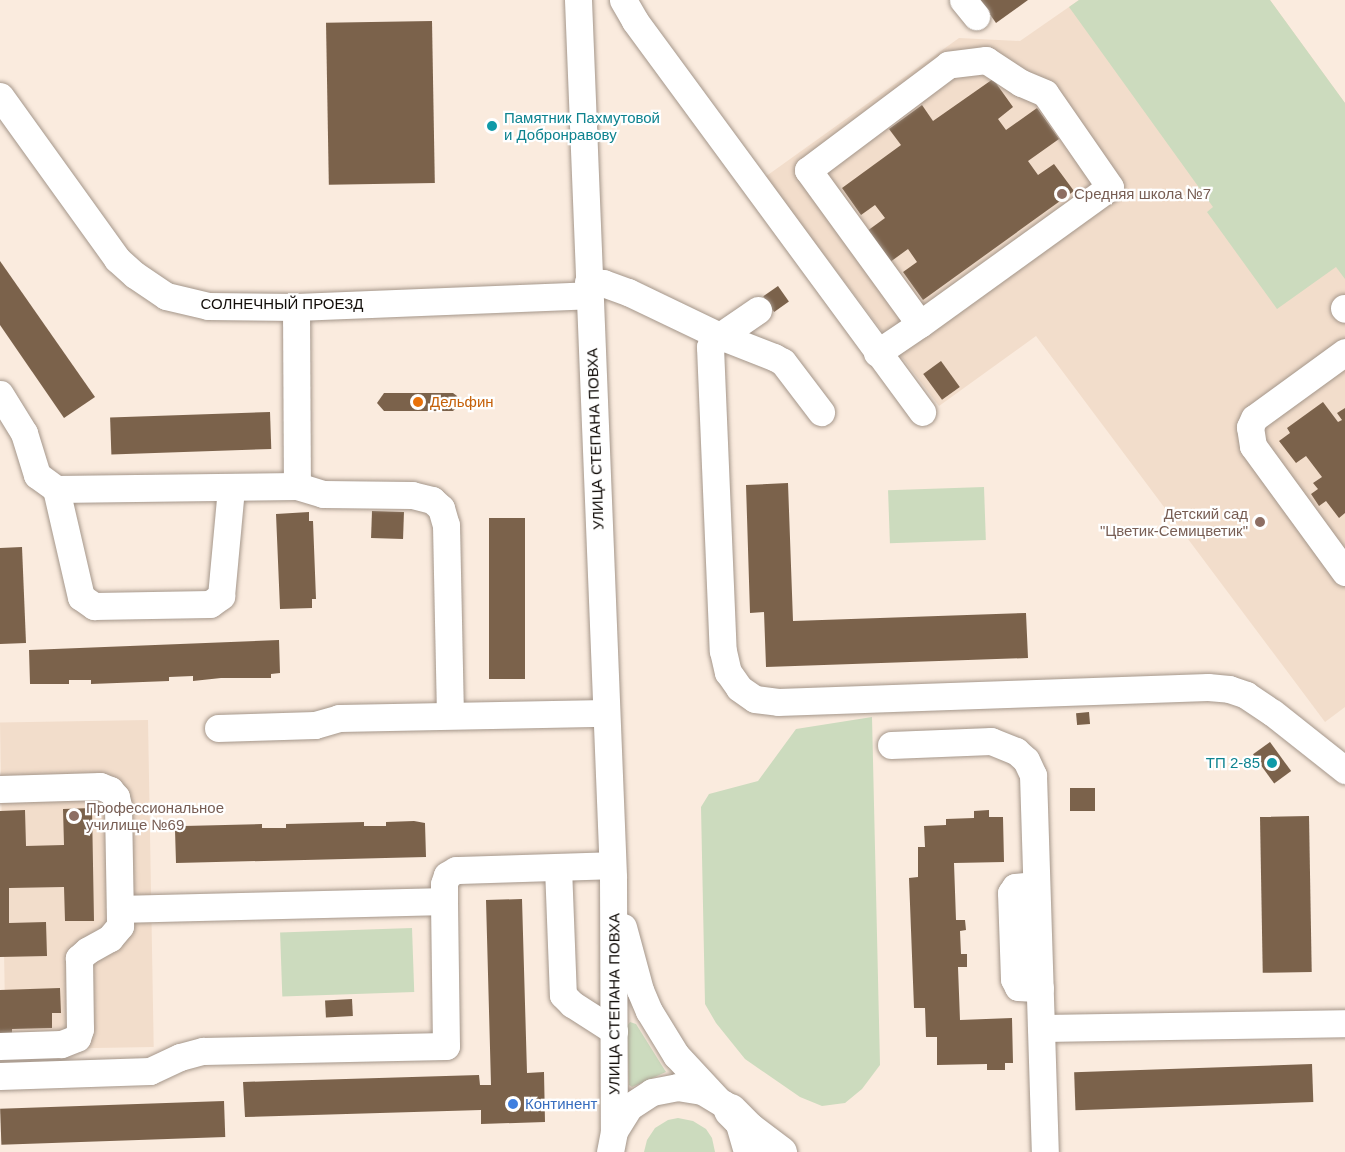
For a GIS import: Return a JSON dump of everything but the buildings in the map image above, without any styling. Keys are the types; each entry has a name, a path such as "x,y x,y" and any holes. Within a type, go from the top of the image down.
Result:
{"main road":[{"path":"723,1104 748,1129 780,1152"}],"street":[{"name":"УЛИЦА СТЕПАНА ПОВХА","path":"578,0 613,871 614,1031 611,1144"},
{"path":"623,0 635,21 922,412"},
{"path":"877,353 920,324 1110,187 1045,93 1021,83 986,60 948,65 808,170 920,324"},
{"name":"СОЛНЕЧНЫЙ ПРОЕЗД","path":"0,96 117,259 153,289 183,302 208,306 296,307 588,289 603,283 628,292 720,336 783,362 821,412"},
{"path":"296,307 297,486"},
{"path":"758,310 720,336 710,348 723,651 728,672 739,688 755,699 778,702 1208,687 1229,689 1246,695 1273,713 1345,770"},
{"path":"1345,352 1254,418 1250,427 1253,446 1345,572"},
{"path":"0,394 24,433 37,475 56,489 297,486 323,494 423,497 432,500 441,508 446,525 450,716"},
{"path":"56,489 81,597 94,606 210,604 221,596 231,488"},
{"path":"218,728 315,725 339,718 606,713"},
{"path":"891,745 991,741 1004,744 1026,760 1033,774 1045,1152"},
{"path":"0,789 100,786 110,790 116,797 118,806 120,909 120,926 117,933 79,958 80,1029 77,1038 61,1044 0,1046"},
{"path":"0,1076 150,1071 180,1057 203,1051 447,1046 444,884 447,875 456,870 558,867 613,871"},
{"path":"558,867 563,995 572,1004 614,1031"},
{"name":"УЛИЦА СТЕПАНА ПОВХА","path":"613,871 635,972 649,1011 676,1055 723,1104 743,1132 747,1152"},
{"path":"120,909 444,901"},
{"path":"1041,1028 1345,1023"},
{"path":"611,1144 623,1114 636,1101 660,1089 694,1088 723,1104"}],"shaded area":[{"name":"Средняя школа №7","path":"1079,0 1270,0 1345,103 1345,707 1325,722 1036,336 939,406 765,177 959,38 1020,41"},
{"name":"Профессиональное училище №69","path":"148,720 154,1047 6,1050 0,723"}],"green space":[{"path":"1079,0 1270,0 1345,103 1345,279 1336,267 1277,309 1207,212 1213,207 1069,7"},
{"path":"984,487 986,540 890,543 888,490"},
{"path":"872,717 880,1065 862,1089 845,1103 822,1106 800,1097 745,1059 716,1023 705,1004 701,807 709,794 758,781 796,729"},
{"path":"412,928 414,992 282,997 280,933"},
{"path":"630,1022 636,1024 666,1072 632,1087 629,1085 627,1026"},
{"path":"678,1118 693,1121 706,1129 712,1138 715,1152 644,1152 647,1140 655,1128 668,1120"}],"place":[{"name":"Памятник Пахмутовой и Добронравову","path":"492,126"},
{"name":"Средняя школа №7","path":"1062,194"},
{"name":"Дельфин","path":"418,402"},
{"name":"Детский сад \"Цветик-Семицветик\"","path":"1260,522"},
{"name":"ТП 2-85","path":"1272,763"},
{"name":"Профессиональное училище №69","path":"74,816"},
{"name":"Континент","path":"513,1104"}]}
